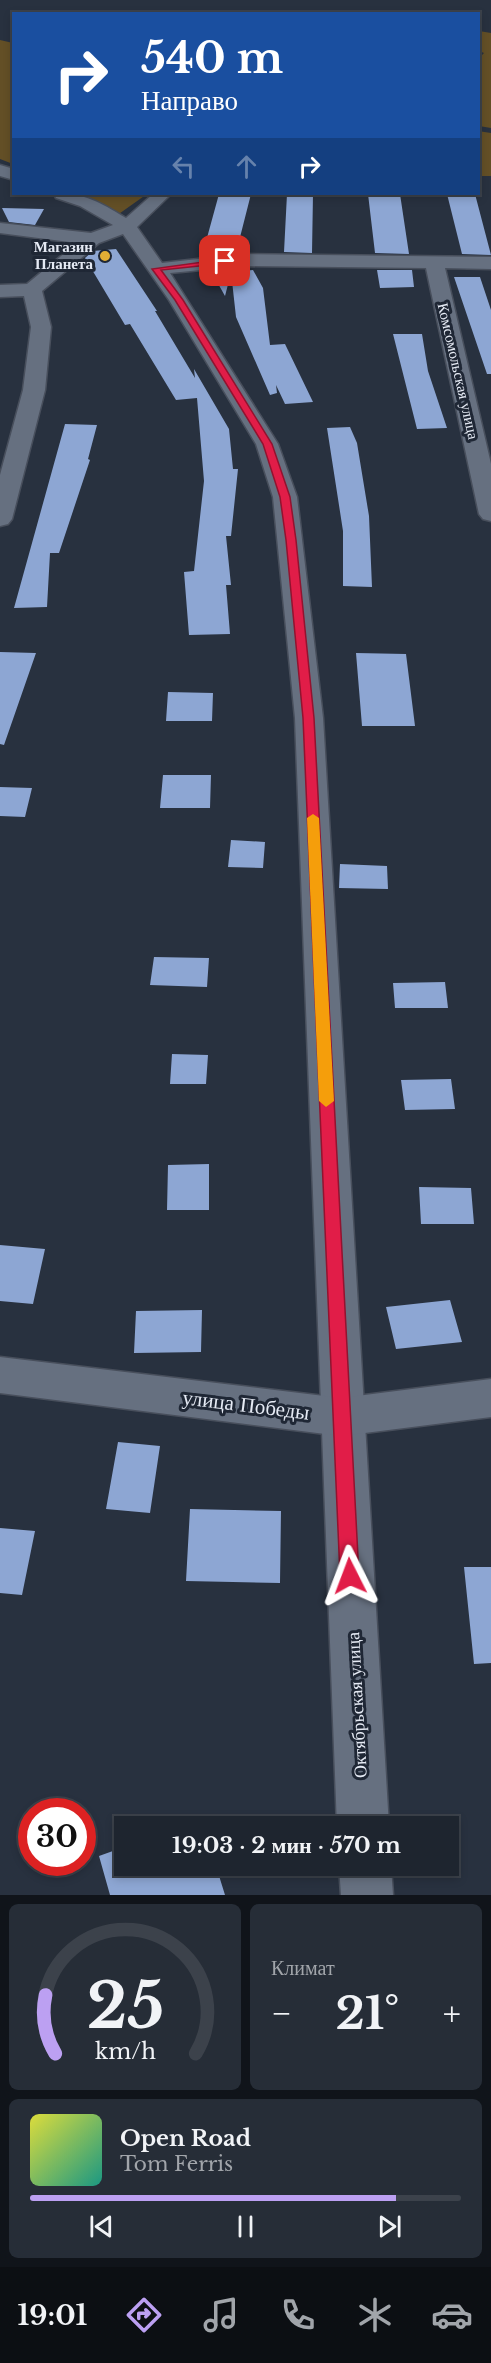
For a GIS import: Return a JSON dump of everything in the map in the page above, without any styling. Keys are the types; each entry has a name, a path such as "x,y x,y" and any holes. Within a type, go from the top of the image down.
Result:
{"street":[{"path":"65,195 86,202 127,226"},
{"path":"0,291 32,290 93,239 127,226 162,195"},
{"name":"Октябрьская улица","path":"127,226 179,300 267,444 285,497 309,718 341,1417 362,1816"},
{"path":"0,228 93,239"},
{"path":"156,269 243,260 491,263"},
{"name":"Комсомольская улица","path":"434,262 491,514"},
{"path":"0,519 34,390 41,327 32,290"},
{"name":"улица Победы","path":"0,1376 341,1417 491,1398"},
{"path":"366,1876 367,1895"}],"shaded area":[{"path":"480,31 491,33 491,128 480,126 480,57 484,53 480,51"},
{"path":"0,40 12,43 12,164 0,159"},
{"path":"480,131 491,133 491,176 480,176"},
{"path":"80,195 146,195 116,216"}],"building":[{"path":"219,195 251,195 236,253 202,256"},
{"path":"287,195 313,195 312,253 284,252"},
{"path":"368,195 400,195 409,254 375,253"},
{"path":"447,195 475,195 491,255 462,254"},
{"path":"2,208 44,209 35,225 9,222"},
{"path":"116,249 157,311 155,311 195,378 194,369 229,429 233,469 238,469 231,536 226,536 231,585 226,585 230,634 189,635 184,572 194,571 204,481 197,398 176,400 130,324 125,325 85,258 93,251"},
{"path":"232,269 225,296 211,271"},
{"path":"253,270 263,288 270,345 285,344 313,402 285,404 276,385 277,393 270,395 236,317 231,272"},
{"path":"377,270 412,270 414,287 380,288"},
{"path":"454,277 480,277 491,310 491,374 487,374"},
{"path":"393,334 422,334 428,371 447,428 417,429"},
{"path":"65,424 97,425 88,459 90,460 59,553 50,553 47,607 14,608"},
{"path":"350,427 357,443 369,516 372,587 343,586 343,531 327,428"},
{"path":"0,652 36,653 4,745 0,744"},
{"path":"356,653 406,654 415,726 362,726"},
{"path":"168,692 213,693 212,721 166,721"},
{"path":"163,775 211,775 210,808 160,808"},
{"path":"0,787 32,788 25,817 0,816"},
{"path":"231,840 265,842 263,868 228,867"},
{"path":"340,864 387,866 388,889 339,888"},
{"path":"154,957 209,958 207,987 150,985"},
{"path":"445,982 448,1008 395,1008 393,983"},
{"path":"172,1054 208,1055 206,1084 170,1084"},
{"path":"451,1079 455,1109 405,1110 401,1080"},
{"path":"209,1164 209,1210 167,1210 168,1165"},
{"path":"419,1187 471,1188 474,1224 421,1224"},
{"path":"0,1245 45,1249 33,1304 0,1301"},
{"path":"450,1300 462,1342 396,1349 386,1307"},
{"path":"202,1310 201,1352 134,1353 136,1311"},
{"path":"118,1442 160,1446 150,1513 106,1509"},
{"path":"190,1509 281,1511 280,1583 186,1581"},
{"path":"0,1528 35,1531 22,1595 0,1593"},
{"path":"464,1567 491,1567 491,1663 474,1664"},
{"path":"114,1851 114,1876 219,1876 225,1895 110,1895 99,1856"}],"slow traffic":[{"path":"313,818 326,1101"}],"place":[{"name":"Магазин Планета","path":"105,256"}],"route":[{"path":"225,261 156,269 179,300 267,444 285,497 309,718 350,1576"}]}
